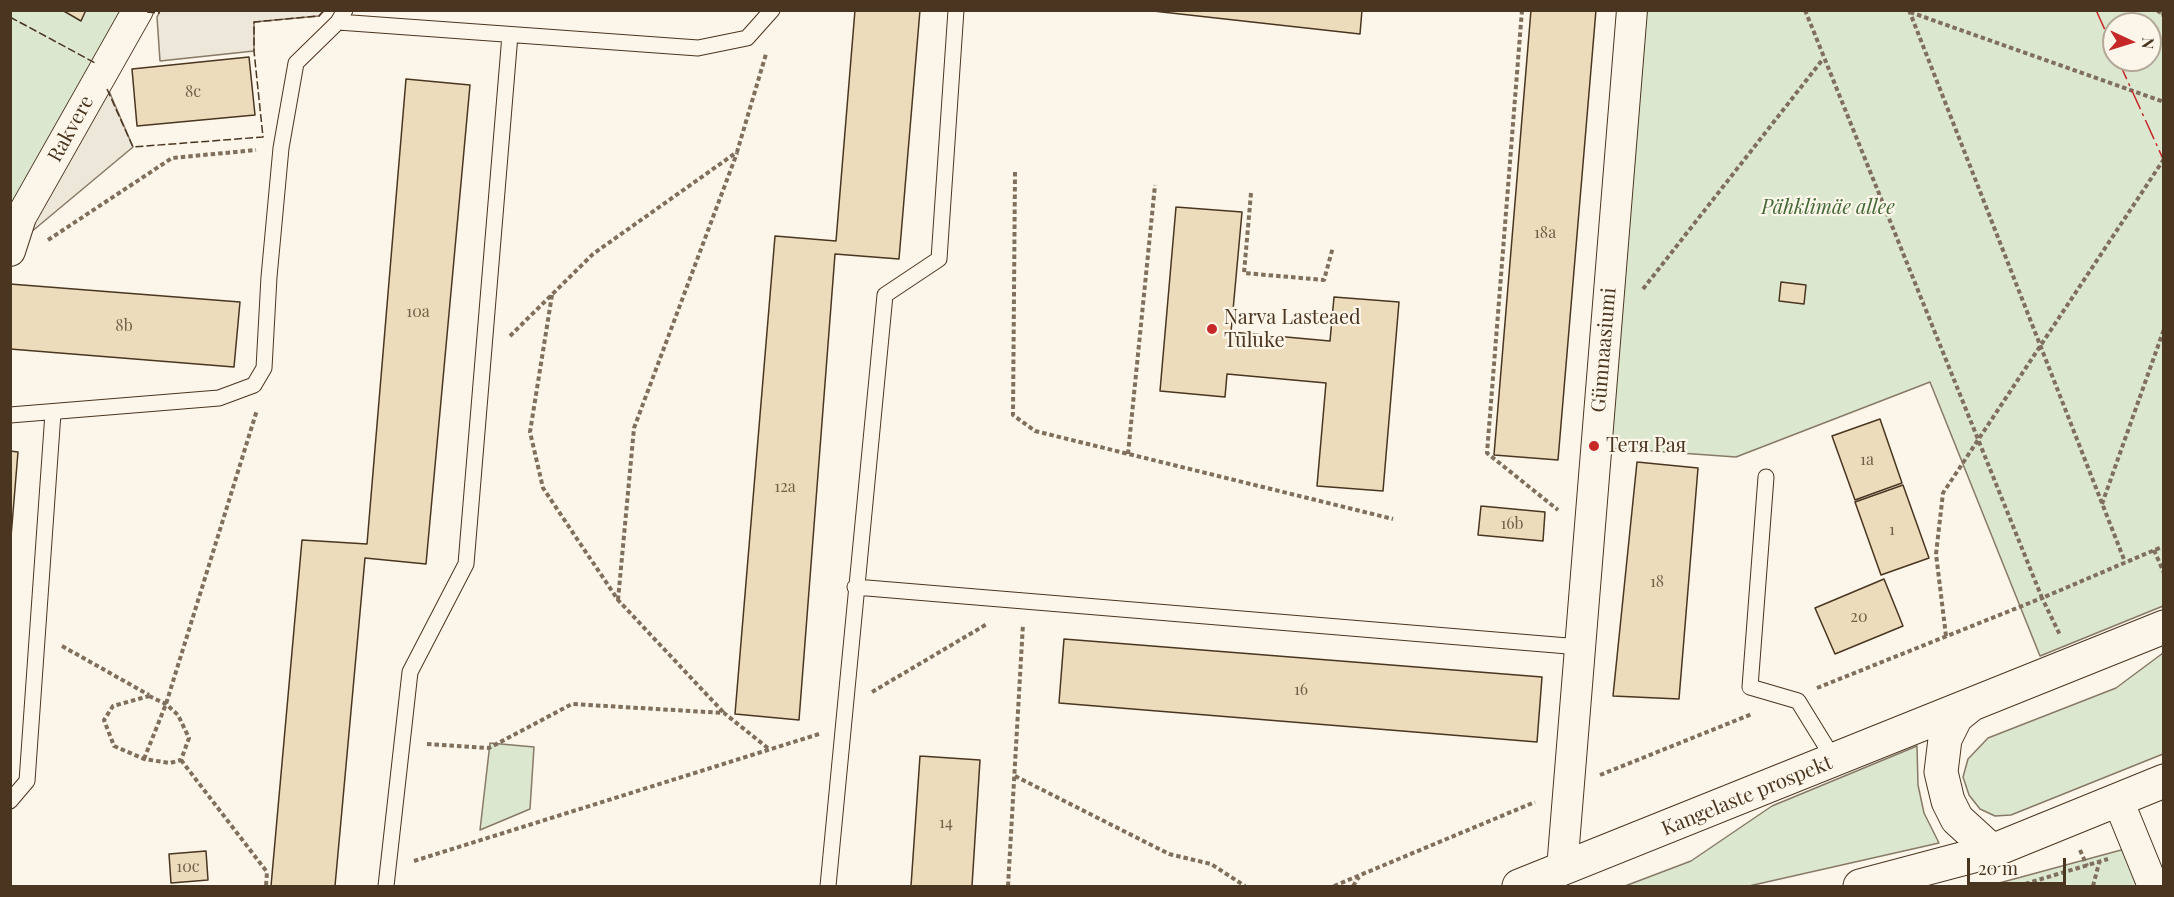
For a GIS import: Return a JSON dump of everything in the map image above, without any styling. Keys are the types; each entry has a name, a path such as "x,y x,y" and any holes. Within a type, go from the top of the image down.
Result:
{"main road":[{"name":"Kangelaste prospekt","path":"1519,886 1835,761 2163,627"},
{"name":"Kangelaste prospekt","path":"1973,703 1956,717 1945,739 1941,772 1948,801 1957,819 1992,851"},
{"path":"1860,886 1992,851 2163,781"}],"street":[{"name":"Rakvere","path":"25,248 21,217 138,10"},
{"name":"Gümnaasiumi","path":"1562,869 1632,10"},
{"path":"2118,800 2153,886"}],"lane":[{"path":"10,414 53,413 219,398 254,385 264,368 269,277 281,148 296,63 342,16 510,35 698,48 747,38 772,10"},
{"path":"828,886 841,727 885,295 939,259 956,10"},
{"path":"386,886 410,672 466,564 510,35"},
{"path":"10,801 27,781 53,413"},
{"path":"1766,477 1750,687 1798,701 1835,761"},
{"path":"855,587 1580,647"}],"path":[{"path":"1522,10 1487,453 1589,535"},
{"path":"1805,10 2042,598 2061,636"},
{"path":"2157,10 2163,16"},
{"path":"1909,11 2163,102"},
{"path":"1909,11 2125,562"},
{"path":"618,600 634,429 737,152 769,43"},
{"path":"1642,290 1824,58"},
{"path":"25,248 172,158 281,148"},
{"path":"483,363 593,254 737,152"},
{"path":"1946,636 1936,554 1943,493 2163,159"},
{"path":"1015,172 1013,415 1035,431 1393,519"},
{"path":"1128,454 1155,185"},
{"path":"1251,193 1244,273 1324,280 1333,247"},
{"path":"552,295 530,432 543,488 618,600 724,713 769,749"},
{"path":"2102,504 2163,329"},
{"path":"144,759 166,704 258,414 254,385"},
{"path":"1334,886 2042,598 2163,546"},
{"path":"2154,550 2163,573"},
{"path":"387,870 841,727 865,697 1025,601"},
{"path":"1008,886 1025,601"},
{"path":"37,633 166,704 178,715 189,738 181,760"},
{"path":"149,696 113,706 104,720 114,747 144,759 170,763 181,760"},
{"path":"402,742 489,748 572,704 724,713"},
{"path":"181,760 267,872 266,886"},
{"path":"1015,776 1170,854 1211,864 1245,886"},
{"path":"2018,886 2099,863 2136,846"},
{"path":"2093,886 2099,863"},
{"path":"1353,886 1360,875"}],"green space":[{"path":"11,11 133,11 11,234"},
{"name":"Pähklimäe allee","path":"1646,11 2160,11 2102,12 2102,72 2162,72 2162,15 2164,19 2163,606 2040,656 1930,382 1736,457 1610,448"},
{"path":"2163,653 2163,754 2011,815 1995,816 1980,809 1969,795 1963,777 1968,759 1988,738 2116,688"},
{"path":"490,743 534,747 530,809 480,830"},
{"path":"1917,746 1918,785 1924,813 1939,843 1749,886 1625,886 1691,861 1772,806"},
{"path":"2136,846 2153,886 1988,886"}],"shaded area":[{"path":"160,10 324,11 319,16 254,22 254,51 160,61 157,17"},
{"path":"109,91 133,147 12,248"}],"building":[{"path":"62,10 86,10 81,21"},
{"path":"855,10 920,10 899,259 835,254 799,720 735,714 775,236 836,241"},
{"path":"1144,10 1362,10 1360,34"},
{"path":"1531,10 1596,10 1558,460 1494,455"},
{"path":"249,57 255,115 137,126 132,69"},
{"path":"406,79 470,85 426,564 365,558 335,886 271,886 302,540 367,544"},
{"path":"1176,207 1242,212 1231,332 1330,341 1334,297 1399,302 1383,491 1317,486 1326,383 1227,374 1225,397 1160,391"},
{"path":"1781,282 1806,285 1804,304 1779,301"},
{"path":"10,284 240,302 234,367 10,349"},
{"path":"1880,419 1902,483 1855,500 1832,436"},
{"path":"10,451 18,452 10,549"},
{"path":"1637,462 1698,468 1679,699 1613,696"},
{"path":"1903,485 1929,558 1881,575 1855,502"},
{"path":"1481,506 1545,512 1543,541 1478,535"},
{"path":"1884,579 1903,626 1835,654 1815,608"},
{"path":"1064,639 1542,677 1537,742 1059,703"},
{"path":"920,756 980,760 972,886 911,886"},
{"path":"206,851 208,880 171,883 169,854"}],"fence":[{"path":"147,12 159,13 160,10"},
{"path":"107,89 133,147 263,137 254,51 254,22 319,16 324,10"},
{"path":"10,17 97,64"}],"power":[{"path":"2096,10 2102,23"},
{"path":"2123,72 2164,161"}],"place":[{"name":"Narva Lasteaed Tuluke","path":"1212,329"},
{"name":"Тетя Рая","path":"1594,446"}]}
